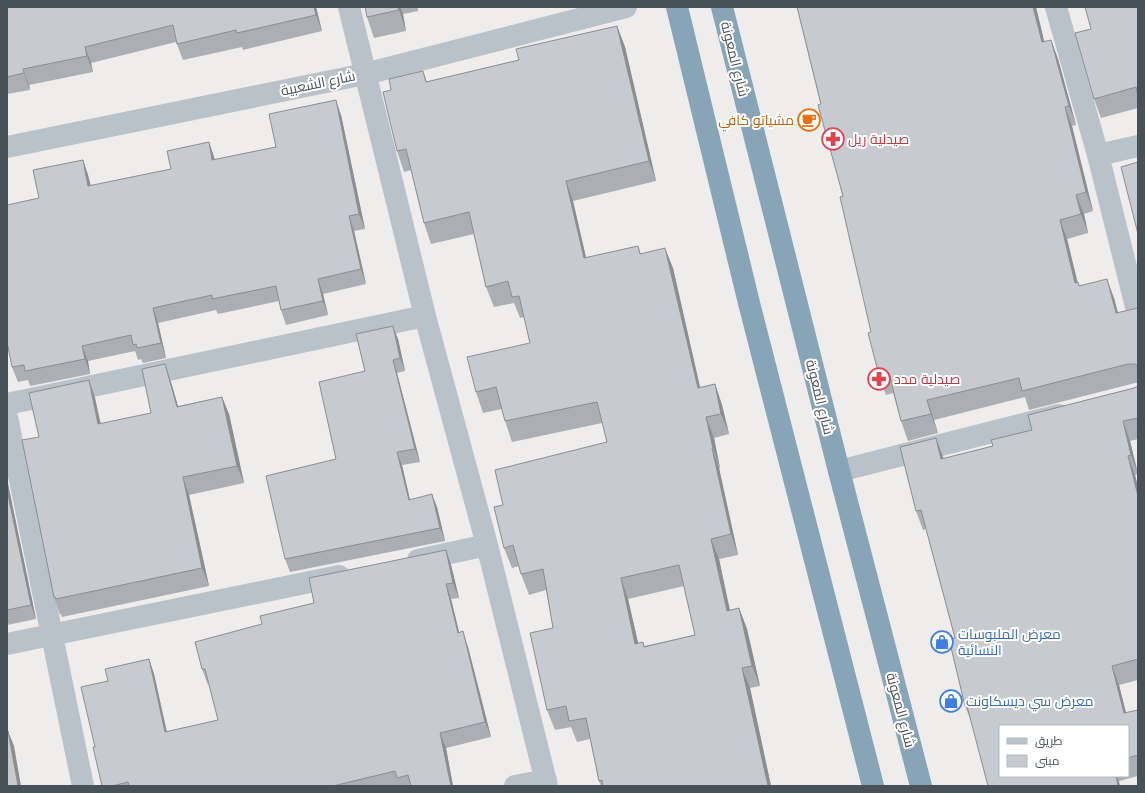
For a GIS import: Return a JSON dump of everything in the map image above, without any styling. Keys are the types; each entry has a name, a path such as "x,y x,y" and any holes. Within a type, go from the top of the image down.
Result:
{"highway":[{"path":"677,7 749,303 873,786"},
{"name":"شارع المعونة","path":"722,7 920,786"}],"street":[{"path":"349,7 425,316 487,545 547,783 515,786"},
{"name":"شارع الشعبية","path":"7,147 365,74 626,7"},
{"path":"1056,7 1098,155 1138,315"},
{"path":"1098,155 1138,146"},
{"path":"7,404 425,316"},
{"path":"839,470 1077,411"},
{"path":"7,417 83,786"},
{"path":"401,563 487,545"},
{"path":"7,644 355,573"}],"building":[{"path":"7,7 314,7 316,15 237,33 236,30 177,44 173,25 85,47 87,56 23,69 24,73 7,77"},
{"path":"365,7 398,7 399,10 367,17"},
{"path":"797,7 1033,7 1042,42 1051,40 1069,106 1065,107 1086,192 1076,195 1081,214 1060,220 1075,283 1078,282 1079,286 1107,279 1116,313 1138,308 1138,366 1135,364 1128,364 1022,391 1019,378 927,400 931,414 901,421 889,373 879,375 868,333 871,332 840,197 843,196 818,105 821,104"},
{"path":"1085,7 1138,7 1138,97 1136,87 1094,99 1075,33 1091,29"},
{"path":"617,26 649,161 566,181 584,258 638,246 640,254 665,248 698,388 715,384 721,414 706,417 731,534 711,539 727,611 739,608 752,666 742,668 768,786 603,786 602,780 599,781 586,718 569,721 566,706 547,710 530,633 553,628 543,569 521,574 513,545 504,548 494,507 503,505 495,470 607,442 597,402 505,421 496,387 476,392 467,357 530,343 519,296 512,297 508,281 486,287 469,212 424,223 406,149 397,151 383,92 391,90 389,79 423,71 426,82 519,60 516,49","holes":["679,565 695,635 644,647 643,642 635,644 621,578"]},
{"path":"336,100 359,214 349,216 361,269 318,279 323,301 281,310 276,286 212,299 212,295 153,308 161,343 137,348 136,344 133,345 131,335 82,346 85,359 25,371 24,365 12,367 7,342 7,205 39,198 33,170 83,160 88,186 171,169 167,151 209,142 212,160 276,147 269,114"},
{"path":"1138,162 1138,234 1121,167"},
{"path":"393,326 400,358 393,360 415,449 397,452 409,500 432,494 440,528 285,559 266,476 336,459 319,382 365,371 356,334"},
{"path":"165,364 177,407 222,397 237,466 183,477 202,568 56,599 54,597 22,440 39,437 29,393 89,380 98,424 151,413 142,369"},
{"path":"1138,386 1138,418 1123,421 1131,455 1128,456 1138,496 1138,659 1112,666 1124,713 1138,710 1138,755 1129,758 1129,725 999,725 999,777 1116,777 1118,786 988,786 967,706 965,706 949,639 955,638 921,510 916,511 900,447 936,438 941,459 993,446 991,440 1032,430 1028,415"},
{"path":"7,490 31,605 7,610"},
{"path":"446,550 453,583 446,584 458,633 463,631 485,722 440,733 451,786 411,786 408,775 397,778 395,771 333,786 129,786 128,782 112,786 102,786 93,747 95,747 81,687 108,681 105,669 149,659 165,732 218,720 205,669 202,669 195,642 262,624 260,616 314,603 309,578"},
{"path":"8,731 18,786 7,786"}],"place":[{"name":"مشياتو كافي","path":"809,120"},
{"name":"صيدلية ريل","path":"833,139"},
{"name":"صيدلية مدد","path":"879,379"},
{"name":"معرض الملبوسات النسائية","path":"942,642"},
{"name":"معرض سي ديسكاونت","path":"951,701"}]}
